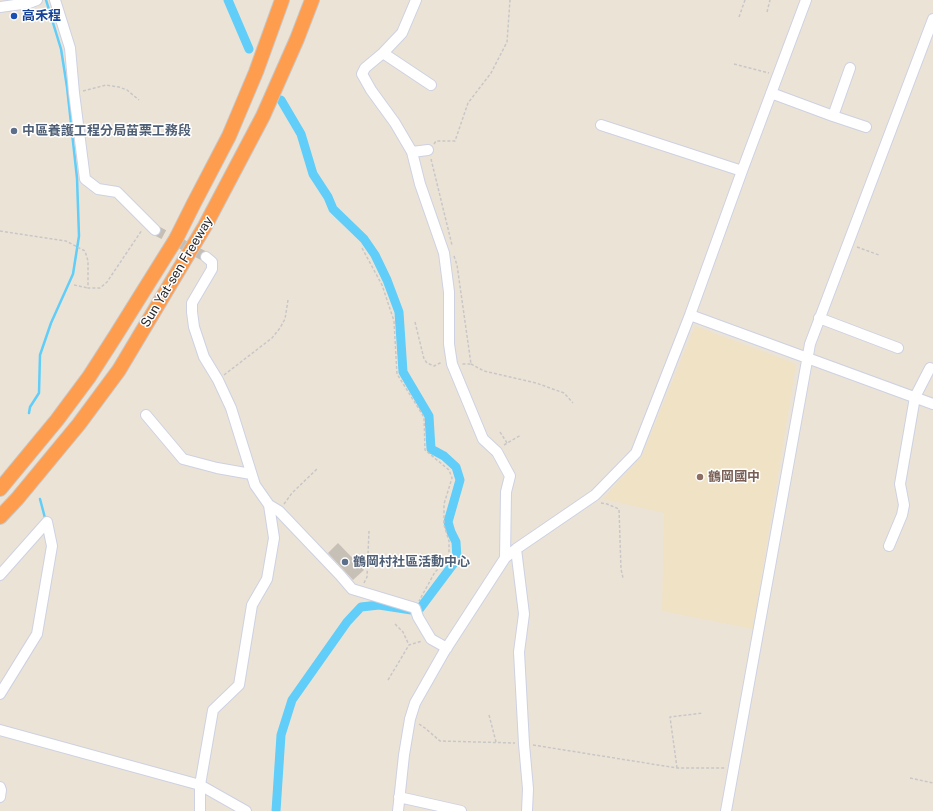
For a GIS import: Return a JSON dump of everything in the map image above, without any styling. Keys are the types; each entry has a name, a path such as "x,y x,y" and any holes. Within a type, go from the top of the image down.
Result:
{"highway":[{"name":"Sun Yat-sen Freeway","path":"0,488 57,420 89,377 176,240 229,136 256,72 282,0"},
{"name":"Sun Yat-sen Freeway","path":"0,517 79,424 119,370 205,226 256,130 297,39 312,0"}],"street":[{"path":"55,0 70,48 84,179 98,189 117,192 155,230"},
{"path":"416,0 402,33 383,53 365,68 362,74 371,90 395,123 412,152 420,184 444,253 450,292 449,344 451,361 483,439 496,452 510,476 506,492 505,558"},
{"path":"398,811 404,755 410,719 415,703 447,648 505,558 595,495 636,453 690,315 806,0"},
{"path":"0,7 31,1"},
{"path":"726,811 810,344 933,19"},
{"path":"383,53 431,85"},
{"path":"833,116 850,68"},
{"path":"772,93 866,127"},
{"path":"601,125 742,171"},
{"path":"412,152 428,150"},
{"path":"206,257 212,262 212,268 192,303 194,327 204,356 218,380 230,408 255,485 269,504 279,511 352,589 415,608 418,617 431,639 447,648"},
{"path":"690,315 933,404"},
{"path":"819,318 898,348"},
{"path":"889,546 902,515 904,505 900,484 915,397 930,368"},
{"path":"146,415 183,458 217,468 251,474"},
{"path":"200,811 200,784 213,710 239,685 252,605 267,579 274,538 269,504"},
{"path":"0,575 47,522 52,546 37,634 0,694"},
{"path":"516,549 524,614 519,652 528,789 527,811"},
{"path":"0,730 200,784 246,811"},
{"path":"0,786 0,797"},
{"path":"399,797 461,811"}],"path":[{"path":"471,364 457,265 428,150 436,141 455,141 468,103 490,73 507,42 510,0"},
{"path":"739,17 745,0"},
{"path":"767,12 770,0"},
{"path":"734,64 778,76"},
{"path":"74,93 106,86 119,87 127,90 139,100"},
{"path":"74,285 88,288 100,288 107,282 147,222"},
{"path":"0,231 66,241 84,251 88,261 88,288"},
{"path":"847,244 879,255"},
{"path":"362,248 382,285 394,321 397,374 424,417 425,450 450,470 452,478 444,504 444,525 449,541 449,559 435,572 415,608"},
{"path":"218,380 272,338 285,319 288,300"},
{"path":"415,322 424,359 428,363 434,366 451,361 471,364 484,371 536,383 564,393 573,403"},
{"path":"500,432 507,443"},
{"path":"496,452 507,443 521,435"},
{"path":"279,511 292,493 318,468"},
{"path":"595,495 599,503 607,504 619,509 621,569 623,578"},
{"path":"361,592 366,577 369,531"},
{"path":"395,624 403,632 409,644"},
{"path":"388,680 409,644 431,639"},
{"path":"677,768 670,717 703,713"},
{"path":"489,715 496,742"},
{"path":"410,719 425,728 440,740 524,744 677,768 734,768"},
{"path":"910,778 933,784"}],"shaded area":[{"name":"鶴岡國中","path":"695,326 796,364 753,629 662,611 664,513 603,499 642,456"}],"building":[{"name":"鶴岡村社區活動中心","path":"338,543 364,570 353,580 328,553"}],"waterway":[{"path":"29,413 30,407 39,393 40,355 51,323 73,274 79,236 77,178 67,87 61,49 46,0"},
{"path":"228,0 249,49"},
{"path":"276,811 281,735 292,700 347,622 361,607 379,605 418,611 457,559 456,542 448,522 460,480 456,467 444,456 431,449 429,416 403,372 399,312 387,280 375,255 364,239 333,209 328,197 313,174 301,134 281,100"},
{"path":"40,499 45,518"}],"tunnel":[{"path":"155,230 206,257"}],"place":[{"name":"高禾程","path":"14,16"},
{"name":"中區養護工程分局苗栗工務段","path":"14,131"},
{"name":"鶴岡國中","path":"700,477"},
{"name":"鶴岡村社區活動中心","path":"345,562"}]}
